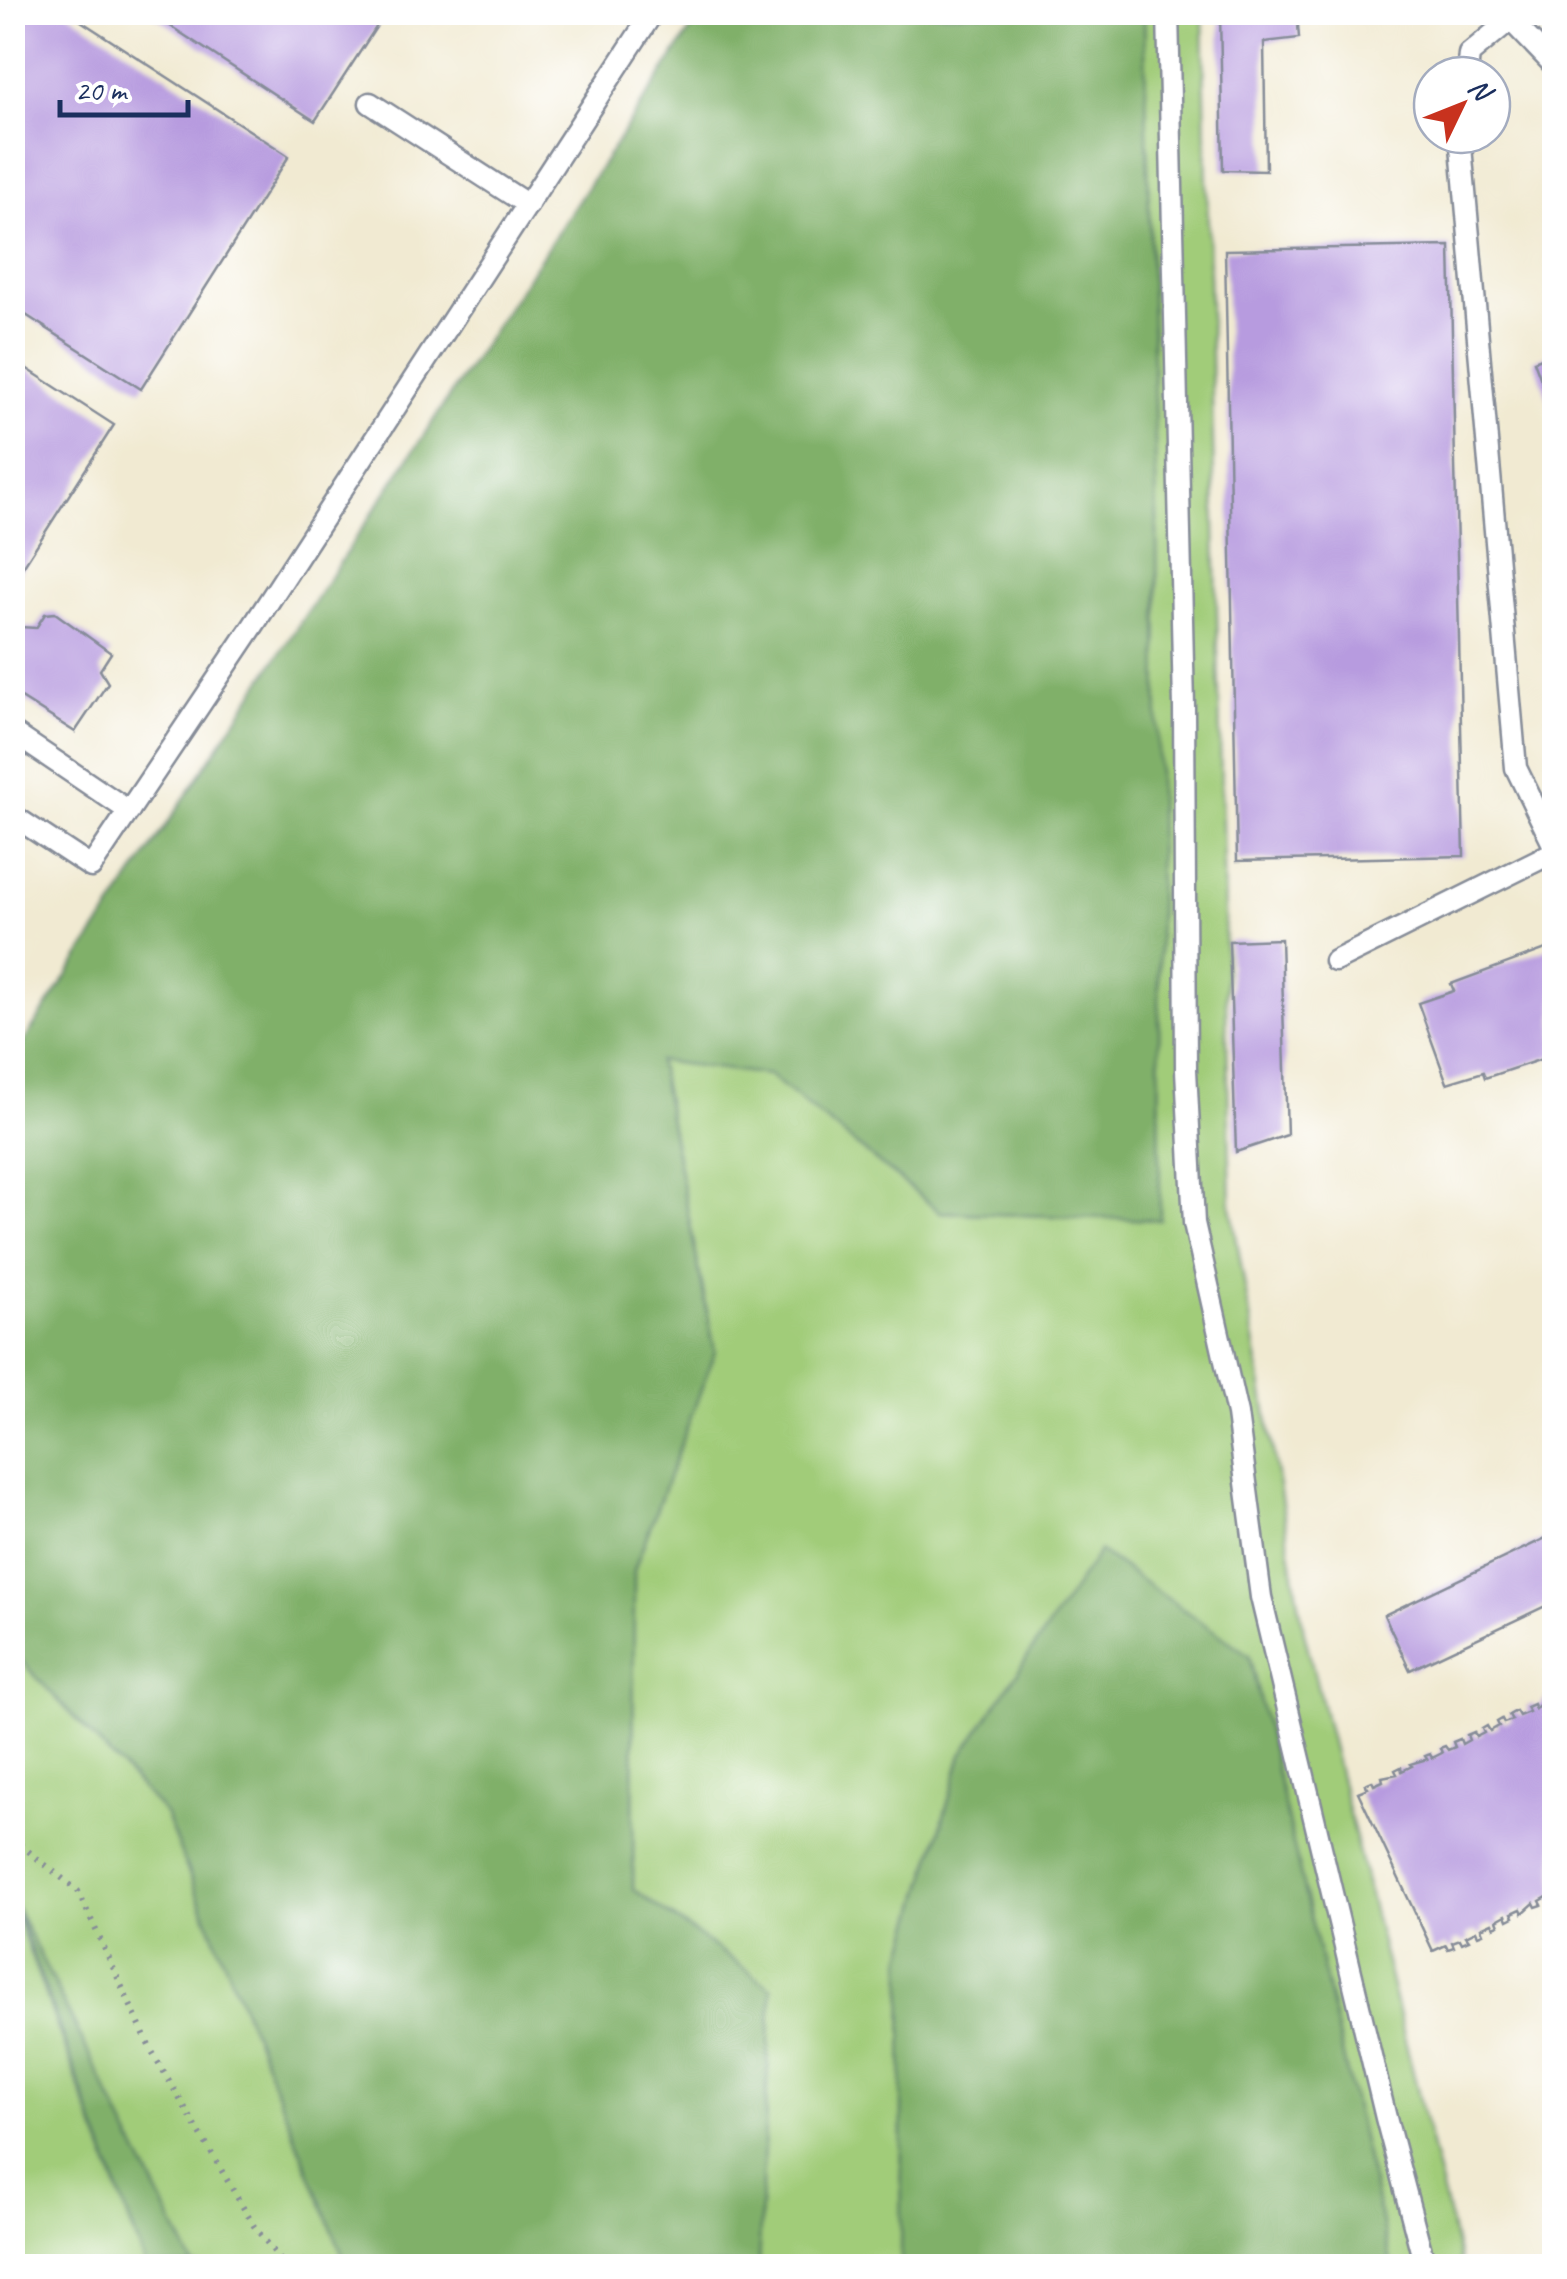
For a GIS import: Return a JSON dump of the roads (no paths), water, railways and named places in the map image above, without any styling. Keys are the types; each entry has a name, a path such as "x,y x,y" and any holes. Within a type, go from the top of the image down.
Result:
{"lane":[{"path":"12,815 91,867 653,12"},
{"path":"1168,12 1184,688 1186,1070 1194,1223 1238,1414 1262,1596 1425,2266"},
{"path":"1469,55 1507,16 1554,66"},
{"path":"370,103 528,205"},
{"path":"1336,961 1554,849 1516,768 1462,155"},
{"path":"12,732 129,811"}]}
